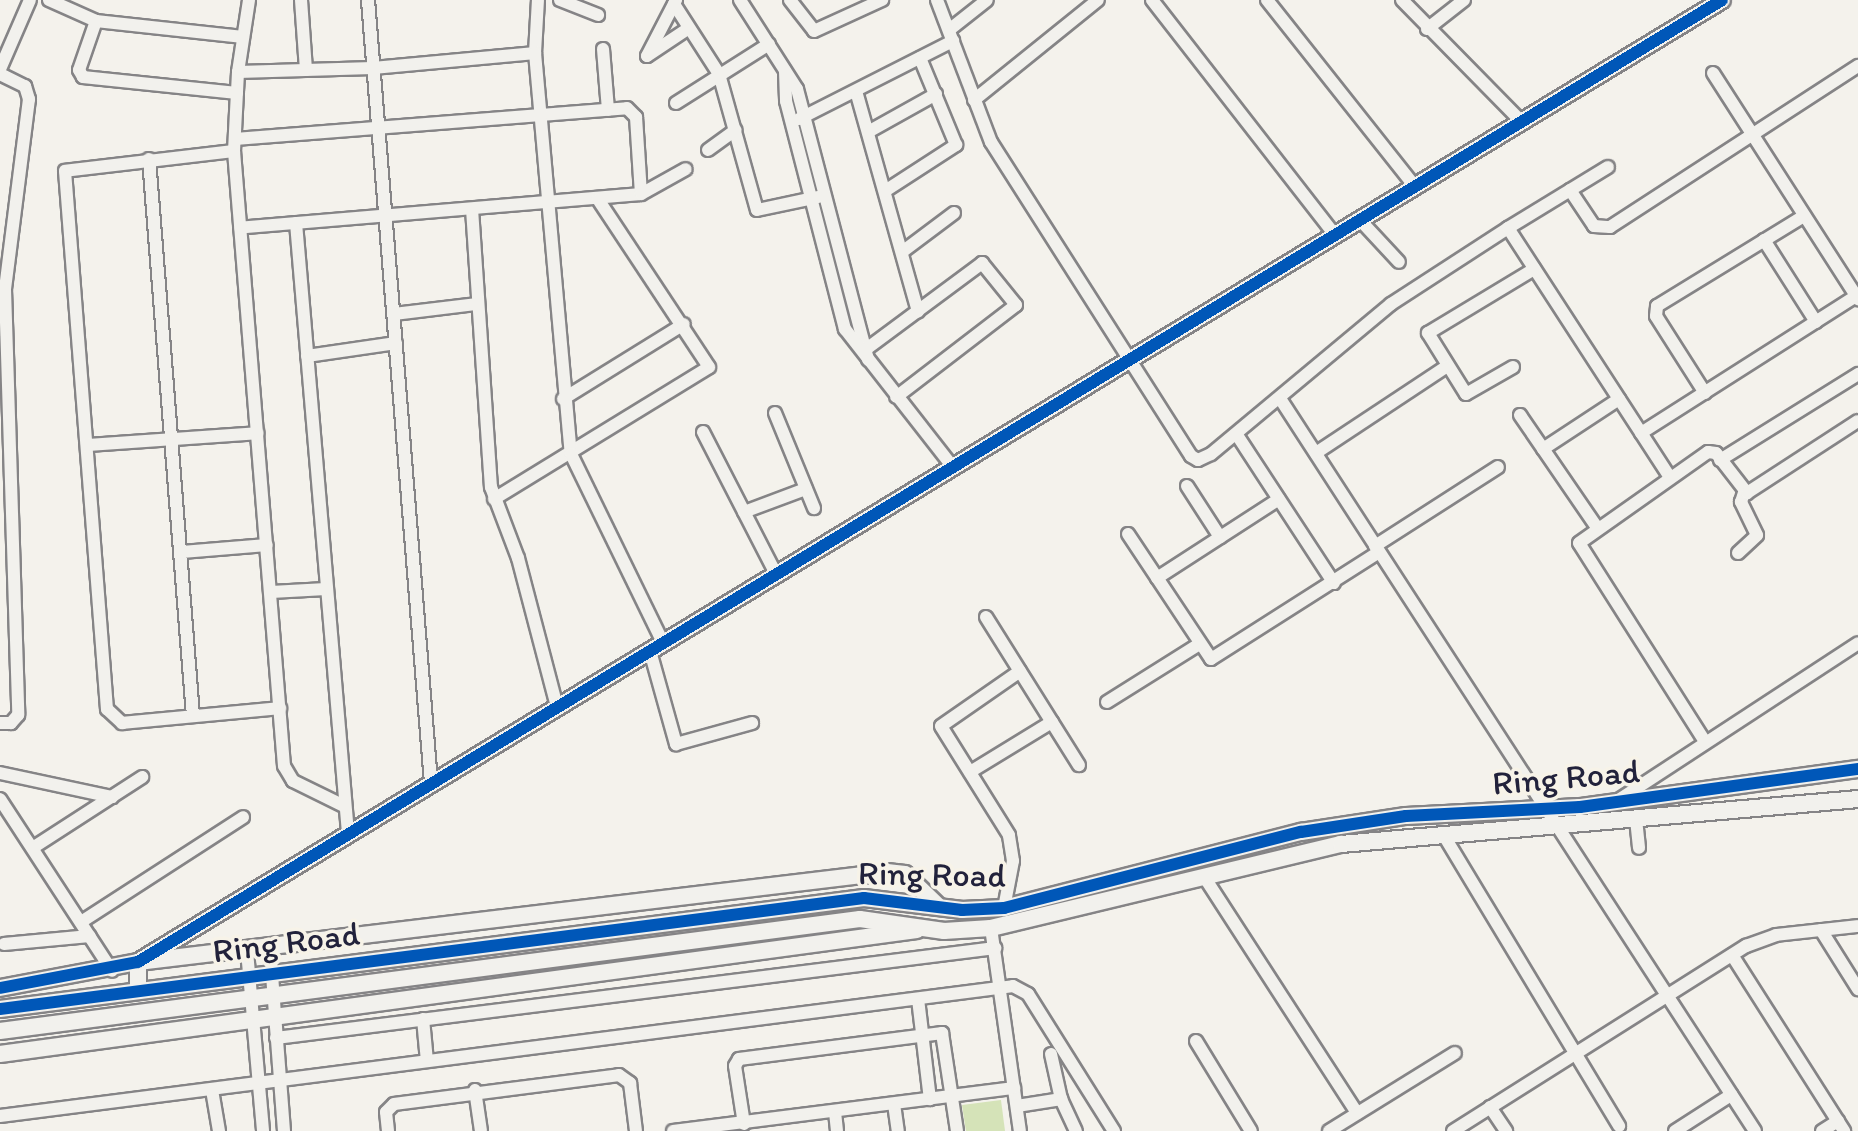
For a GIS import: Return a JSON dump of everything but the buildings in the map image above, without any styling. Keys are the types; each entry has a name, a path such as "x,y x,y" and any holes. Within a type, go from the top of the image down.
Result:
{"street":[{"path":"0,723 11,723 18,715 5,290 29,99 25,86 0,72 30,0"},
{"path":"49,0 96,21 243,37"},
{"path":"249,0 238,72 234,145 285,772 344,806"},
{"path":"301,0 306,70"},
{"path":"368,0 388,216 431,783"},
{"path":"538,0 535,53 563,399 571,454 657,647 676,744 752,723"},
{"path":"560,0 598,15"},
{"path":"740,0 785,71 819,197 848,279 869,363"},
{"path":"790,0 814,31 882,0"},
{"path":"937,0 997,152 1191,456 1204,459 1237,435 1391,304 1608,167"},
{"path":"798,119 920,58 951,36 987,0"},
{"path":"974,100 1098,0"},
{"path":"1152,0 1335,235"},
{"path":"1267,0 1416,188"},
{"path":"1402,0 1427,29 1522,122"},
{"path":"1427,29 1464,0"},
{"path":"1,1000 138,962 777,576 1127,358 1416,188 1722,0"},
{"path":"675,2 647,56 689,28"},
{"path":"675,2 719,74 757,210 819,197"},
{"path":"96,21 81,76 237,93"},
{"path":"676,103 769,44"},
{"path":"603,49 608,110"},
{"path":"238,72 373,68 535,53"},
{"path":"885,191 954,149 956,141 920,58"},
{"path":"1570,190 1594,226 1610,227 1858,66"},
{"path":"1641,433 1857,298 1713,73"},
{"path":"856,91 918,311"},
{"path":"868,132 936,94"},
{"path":"280,708 122,723 107,709 65,171 378,127 627,108 635,113 641,194"},
{"path":"708,150 736,130"},
{"path":"149,159 193,716"},
{"path":"240,228 641,194 686,169"},
{"path":"819,197 845,329 953,467"},
{"path":"494,499 709,367 684,324 598,199"},
{"path":"472,209 486,455 494,499 518,558 557,707"},
{"path":"902,252 954,213"},
{"path":"1705,393 1656,316 1657,306 1804,216"},
{"path":"1360,220 1399,262"},
{"path":"296,223 348,833"},
{"path":"1508,228 1670,477"},
{"path":"1764,240 1816,322"},
{"path":"865,350 982,263 1016,305 896,397"},
{"path":"1513,367 1466,394 1446,367 1428,333 1534,269"},
{"path":"1845,279 1858,270"},
{"path":"834,283 848,279"},
{"path":"394,314 477,304"},
{"path":"563,399 684,324"},
{"path":"307,356 396,343"},
{"path":"1316,453 1446,367"},
{"path":"1720,460 1858,374"},
{"path":"1543,449 1619,399"},
{"path":"1281,400 1755,1131"},
{"path":"775,413 814,508"},
{"path":"1520,415 1596,526"},
{"path":"1738,553 1757,535 1741,502 1744,493 1858,421"},
{"path":"703,432 777,576"},
{"path":"87,445 258,433"},
{"path":"1237,435 1334,583"},
{"path":"1704,740 1580,551 1582,536 1708,452 1716,453 1744,493"},
{"path":"1128,534 1206,657 1216,658 1334,583 1377,549 1498,467"},
{"path":"1187,486 1220,537"},
{"path":"744,512 806,489"},
{"path":"1157,578 1279,499"},
{"path":"182,552 267,545"},
{"path":"271,592 326,589"},
{"path":"986,617 1079,765"},
{"path":"1616,802 1704,740 1858,643"},
{"path":"1107,702 1198,645"},
{"path":"1004,908 1013,848 970,772 942,731 942,721 1020,671"},
{"path":"970,772 1052,722"},
{"name":"Ring Road","path":"1,1000 138,990 864,898 1004,908 1301,832 1406,816 1547,810 1856,769"},
{"path":"0,773 112,797"},
{"path":"34,847 142,777"},
{"path":"0,799 112,971"},
{"name":"Ring Road","path":"0,1031 860,919 926,929 991,928 1341,844 1857,799"},
{"path":"81,922 243,817"},
{"path":"1636,819 1639,848"},
{"path":"1443,834 1619,1126"},
{"path":"138,962 430,930 887,872 905,874 937,905"},
{"path":"1205,878 1357,1113"},
{"path":"1453,1131 1761,939 1858,926"},
{"path":"991,928 1020,1131"},
{"path":"0,1054 926,929"},
{"path":"430,930 430,952"},
{"path":"1821,930 1858,989"},
{"path":"4,944 90,936"},
{"path":"276,1038 995,948"},
{"path":"270,949 284,1131"},
{"path":"247,951 263,1131"},
{"path":"1732,955 1841,1126 1822,1131"},
{"path":"138,962 138,990"},
{"path":"628,971 630,995"},
{"path":"0,1116 1019,986 1028,994 1114,1131"},
{"path":"918,999 930,1099"},
{"path":"423,1019 427,1061"},
{"path":"72,1021 75,1043"},
{"path":"744,1124 735,1066 739,1059 923,1035 944,1036 957,1131"},
{"path":"1196,1041 1251,1131"},
{"path":"1329,1131 1455,1053"},
{"path":"1051,1054 1061,1099 1076,1131"},
{"path":"388,1131 386,1112 394,1104 475,1090 619,1075 630,1083 636,1131"},
{"path":"673,1131 744,1124 779,1125 835,1112 1014,1088"},
{"path":"212,1090 219,1131"},
{"path":"475,1090 481,1131"},
{"path":"1675,1131 1731,1095"},
{"path":"1017,1106 1061,1099"},
{"path":"894,1104 898,1131"},
{"path":"1490,1107 1506,1131"},
{"path":"835,1112 837,1131"}],"green space":[{"path":"1001,1100 1005,1131 966,1131 962,1105"}],"cycle path":[{"path":"0,988 138,962 1722,0"},
{"path":"0,1009 864,898 962,910 1004,908 1301,832 1406,816 1580,807 1858,769"}]}
